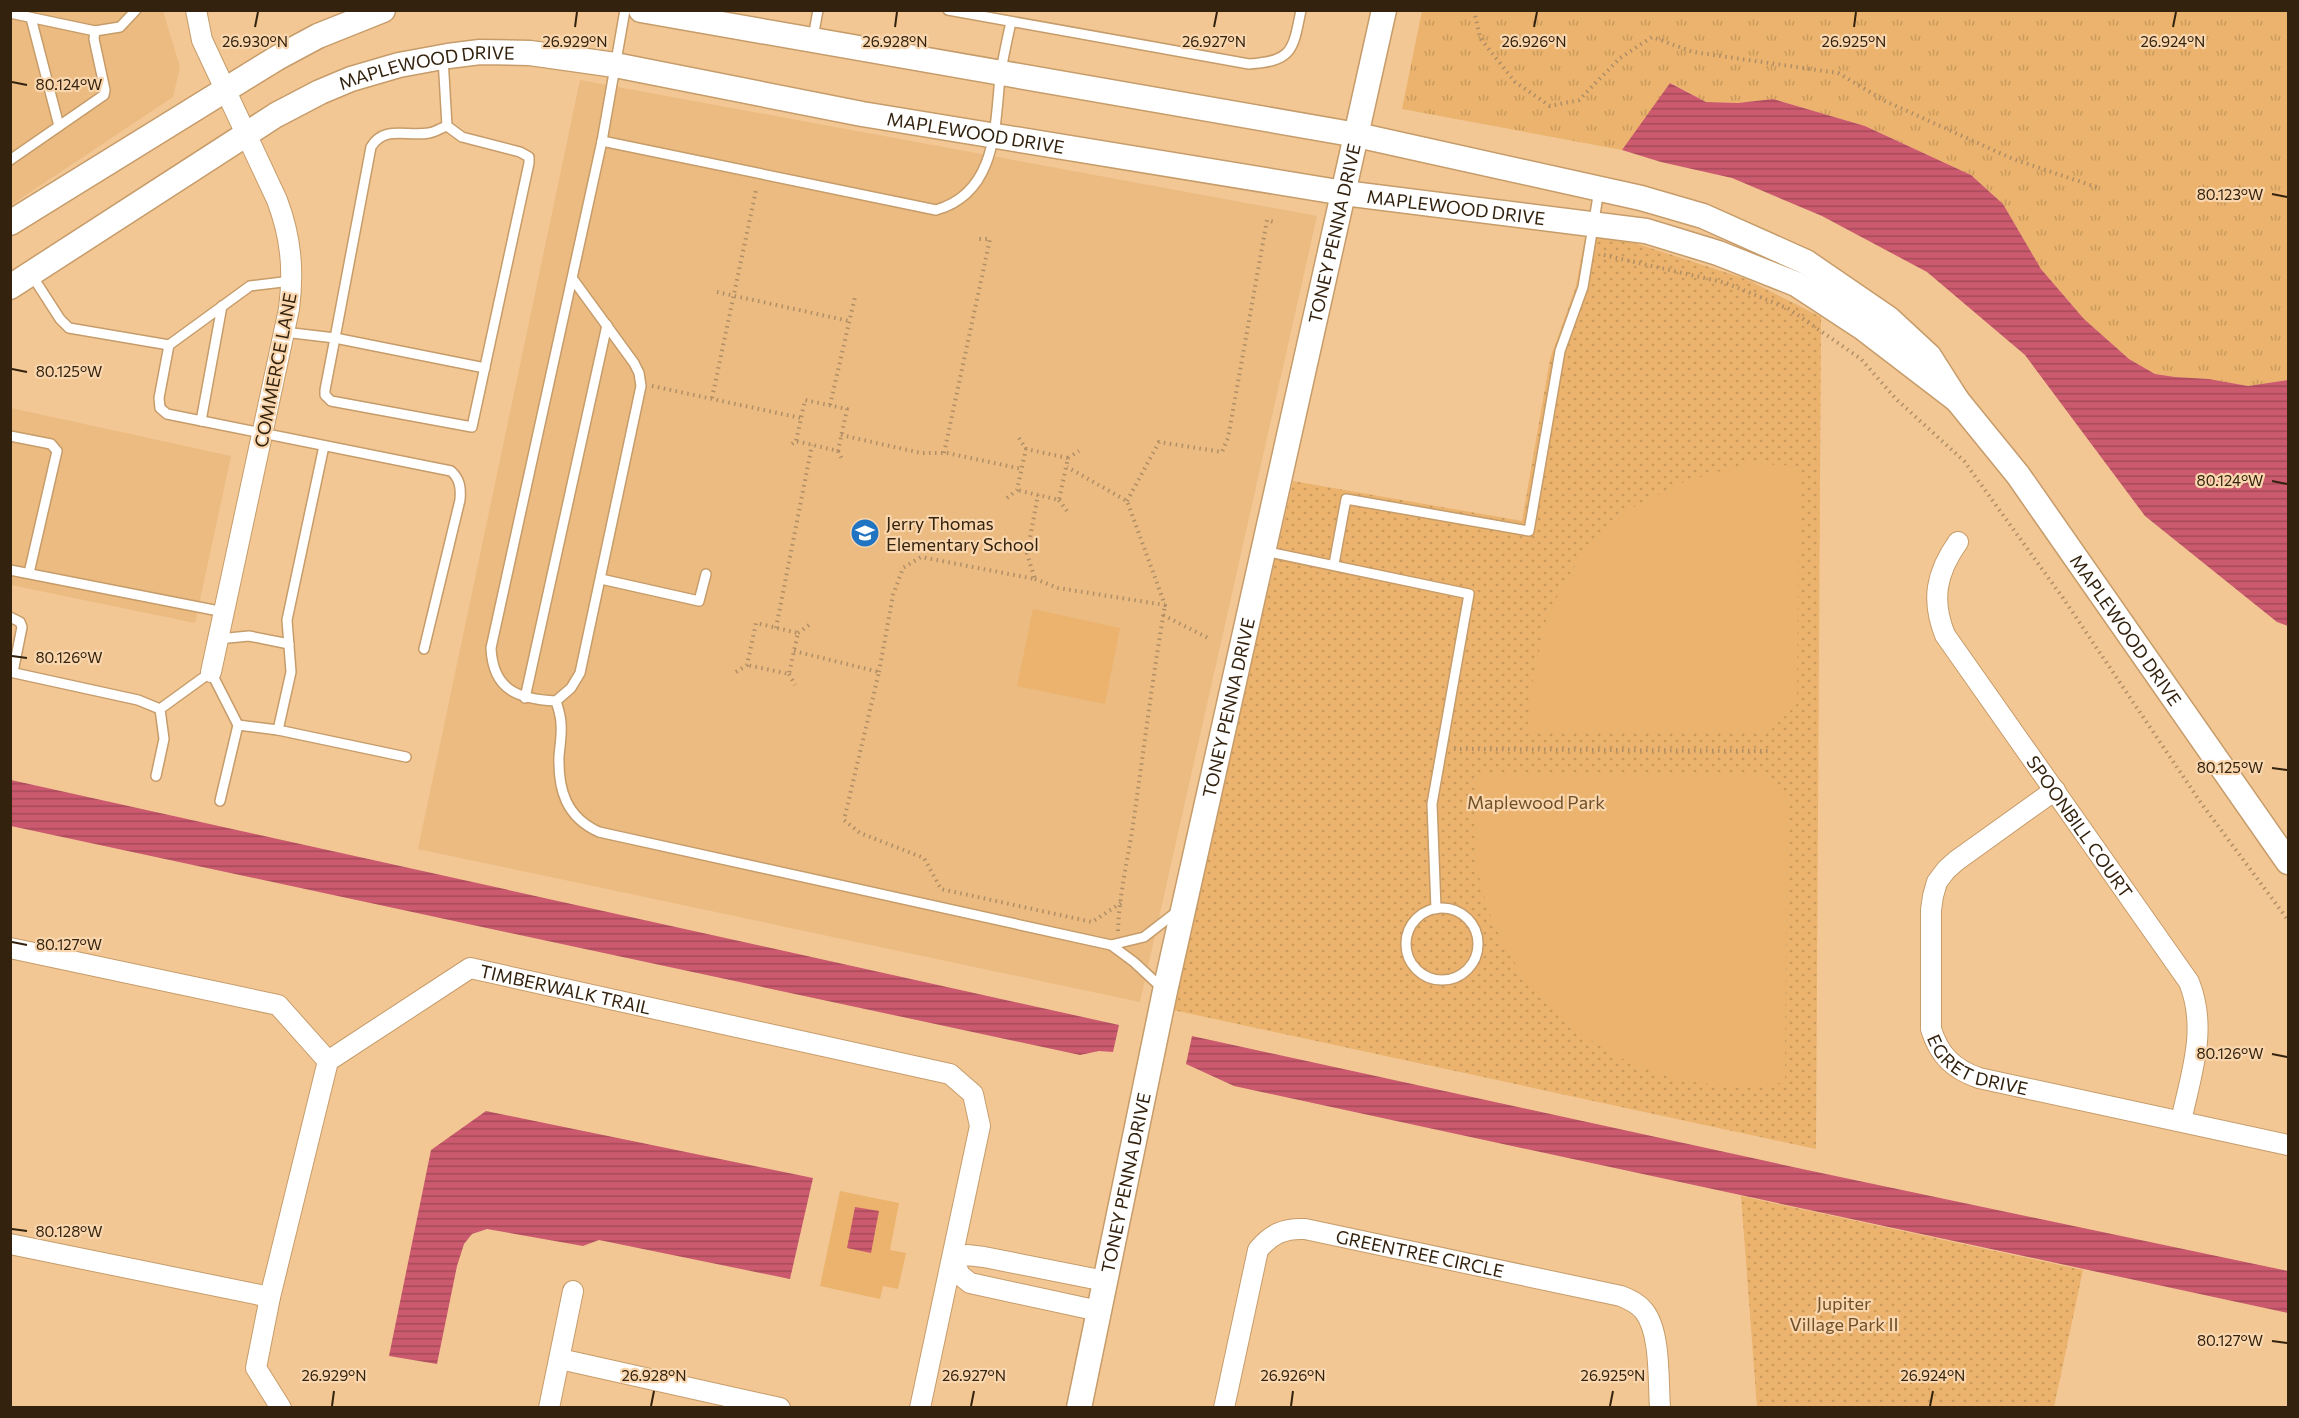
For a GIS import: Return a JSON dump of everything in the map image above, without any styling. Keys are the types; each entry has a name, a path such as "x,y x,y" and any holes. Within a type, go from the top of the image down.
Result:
{"street":[{"name":"COMMERCE LANE","path":"196,10 202,40 277,200 292,254 292,281 284,332 211,672"},
{"name":"MAPLEWOOD DRIVE","path":"641,10 1357,135 1641,198 1703,216 1806,262 1889,319 1929,356 1957,400 2019,475 2289,862"},
{"name":"TONEY PENNA DRIVE","path":"1079,1407 1165,991 1384,10"},
{"path":"10,223 224,90 318,36 374,12"},
{"name":"MAPLEWOOD DRIVE","path":"10,287 276,115 320,92 351,79 399,65 443,56 480,52 530,53 615,65 862,114 1344,193 1646,231 1718,253 1796,284 1863,328 1957,400"},
{"name":"SPOONBILL COURT","path":"1958,542 1946,559 1939,578 1936,607 1942,628 1952,647 2183,970 2194,994 2199,1034 2181,1121"},
{"name":"EGRET DRIVE","path":"2055,790 1956,861 1937,882 1931,910 1931,1029 1935,1043 1952,1065 1979,1078 2289,1145"},
{"path":"10,948 278,1005 328,1061 270,1297 256,1368 281,1407"},
{"name":"TIMBERWALK TRAIL","path":"328,1061 470,968 950,1074 973,1094 980,1126 920,1407"},
{"name":"GREENTREE CIRCLE","path":"1224,1407 1258,1250 1278,1232 1291,1228 1305,1229 1633,1301 1644,1310 1651,1322 1659,1407"},
{"path":"10,1244 270,1297"},
{"path":"1099,1311 970,1282 960,1275 953,1260 967,1255 984,1257 1105,1281"},
{"path":"549,1407 573,1292"},
{"path":"560,1359 780,1407"}],"lane":[{"path":"10,13 95,32 120,27 136,10"},
{"path":"572,278 634,363 639,373 640,383 580,674 571,688 556,701 525,698 504,685 495,675 491,648 572,278 602,141 625,10"},
{"path":"813,41 818,10"},
{"path":"948,10 1249,64 1265,63 1284,57 1294,44 1301,10"},
{"path":"31,18 59,126"},
{"path":"602,141 936,210 962,198 977,182 987,160 994,136 1001,73 1011,22"},
{"path":"11,159 104,95 105,90 94,39 95,32"},
{"path":"443,56 447,126 462,138 520,152 528,157 529,163 472,427 332,401 325,395 371,147 375,140 383,135 428,133 447,126"},
{"path":"1334,564 1346,499 1529,531 1560,351 1583,287 1599,188"},
{"path":"31,274 60,319 69,328 169,345"},
{"path":"292,281 250,286 169,345 159,398 160,408 167,414 451,471 458,477 461,489 460,500 424,649"},
{"path":"201,421 222,306"},
{"path":"525,698 607,326"},
{"path":"284,332 335,338 484,368"},
{"path":"10,435 51,444 57,451 29,573"},
{"path":"278,730 291,672 287,620 324,446"},
{"path":"1264,551 1469,594 1432,804 1436,909"},
{"path":"10,570 224,612"},
{"path":"601,579 699,601 706,574"},
{"path":"10,617 20,622 22,627 11,672 138,700 160,709"},
{"path":"218,639 249,636 288,644"},
{"path":"160,709 211,672 238,725 220,801"},
{"path":"556,701 561,723 559,783 569,809 578,819 599,832 1110,945 1151,975 1165,991"},
{"path":"156,776 164,739 160,709"},
{"path":"238,725 278,730 406,758"},
{"path":"1110,945 1144,938 1185,905"},
{"path":"1444,908 1463,914 1472,924 1477,935 1477,952 1472,963 1464,972 1453,978 1438,980 1426,977 1418,972 1407,954 1405,941 1413,921 1430,909 1436,909 1444,908"}],"path":[{"path":"1474,10 1480,38 1515,82 1550,105 1579,100 1620,58 1652,37 1693,52 1838,73 1885,101 2013,159 2099,188"},
{"path":"712,398 756,190"},
{"path":"1127,501 1159,442 1222,452 1228,438 1267,220 1277,223"},
{"path":"944,453 990,240 979,239"},
{"path":"1604,255 1726,283 1789,309 1861,359 1896,399 1964,461 2057,589 2201,803 2289,920"},
{"path":"717,292 849,321"},
{"path":"830,405 855,297"},
{"path":"640,383 801,418"},
{"path":"838,451 794,442 804,398 849,408 838,451 842,459"},
{"path":"842,435 921,453 944,453 1022,469"},
{"path":"1006,498 1017,490 1022,469 1026,449 1019,438"},
{"path":"776,628 813,445"},
{"path":"1026,449 1068,458"},
{"path":"1059,500 1068,458 1079,450"},
{"path":"1066,467 1127,501 1165,605 1120,903 1118,931 1128,929"},
{"path":"1017,490 1059,500 1068,511"},
{"path":"1035,579 1027,554 1038,495"},
{"path":"1120,903 1092,922 941,889 924,858 860,833 844,820 879,672 893,596 903,568 921,557 1035,579 1058,588 1165,605"},
{"path":"1163,615 1208,638"},
{"path":"747,665 756,623 798,633"},
{"path":"795,685 789,674 798,633 809,625"},
{"path":"794,651 879,672"},
{"path":"736,672 747,665 789,674"},
{"path":"1442,749 1768,752"}],"shaded area":[{"path":"11,11 163,11 180,67 173,97 11,205"},
{"name":"Jerry Thomas Elementary School","path":"580,80 1317,216 1140,1002 418,849"},
{"path":"1670,83 1706,102 1738,103 1773,99 1865,126 1971,175 2003,204 2041,269 2084,319 2129,359 2155,374 2209,379 2248,386 2288,380 2288,626 2277,622 2145,516 2025,355 1927,272 1822,216 1732,178 1661,162 1622,150"},
{"path":"11,408 231,456 195,623 11,585"},
{"path":"11,780 1119,1025 1113,1052 1099,1051 1080,1055 11,826"},
{"path":"1192,1036 1807,1170 2288,1271 2288,1313 1234,1086 1186,1064"},
{"path":"486,1111 813,1178 790,1279 599,1240 583,1246 487,1229 472,1234 464,1244 457,1266 437,1364 389,1356 431,1150"},
{"path":"855,1207 879,1211 871,1253 847,1248"}],"green space":[{"path":"1422,11 2288,11 2288,380 2248,386 2209,379 2175,377 2155,374 2129,359 2084,319 2041,269 2003,204 1971,175 1865,126 1773,99 1738,103 1706,102 1671,83 1622,150 1402,109"},
{"name":"Maplewood Park","path":"1586,233 1638,244 1746,279 1821,317 1816,1149 1173,1010 1293,481 1522,521 1550,359 1576,286"},
{"path":"1747,463 1799,466 1797,704 1770,731 1527,731 1533,678 1546,621 1562,586 1591,541 1634,507 1684,482"},
{"path":"1033,609 1120,628 1105,704 1017,686"},
{"path":"1477,774 1764,774 1787,797 1785,1083 1705,1084 1654,1072 1617,1056 1582,1034 1551,1008 1525,977 1503,943 1487,905 1477,865 1475,842"},
{"path":"840,1191 899,1203 890,1250 906,1253 898,1289 883,1286 880,1299 820,1286"},
{"name":"Jupiter Village Park II","path":"1741,1196 2083,1270 2054,1407 1757,1407"}],"place":[{"name":"Jerry Thomas Elementary School","path":"865,533"}]}
